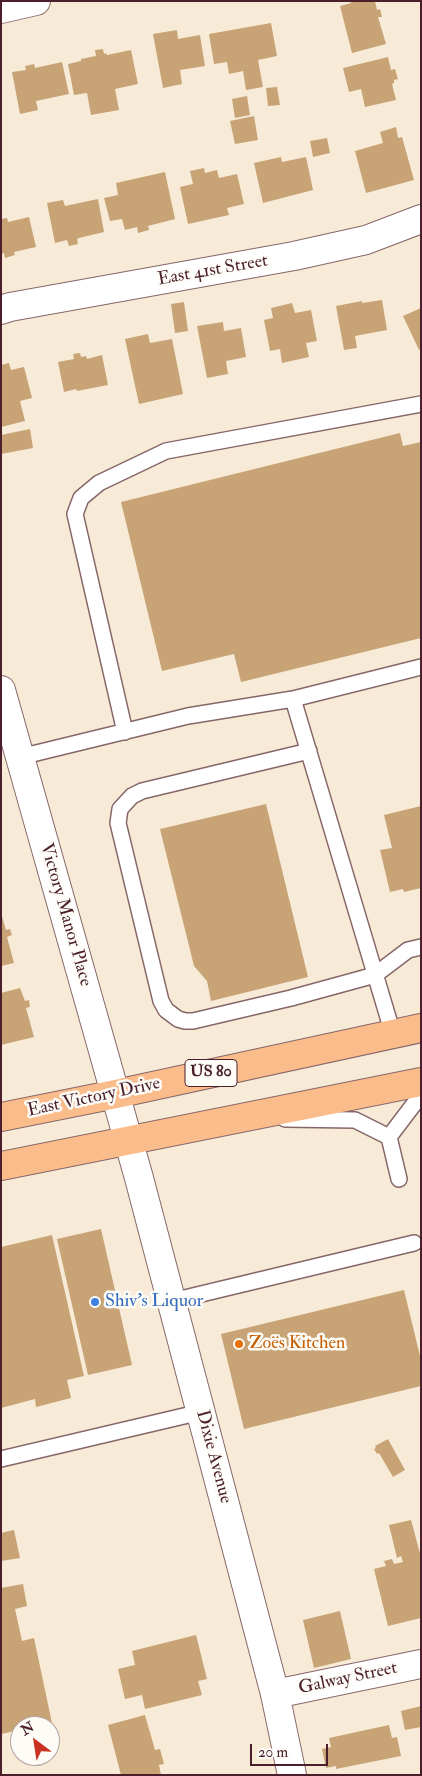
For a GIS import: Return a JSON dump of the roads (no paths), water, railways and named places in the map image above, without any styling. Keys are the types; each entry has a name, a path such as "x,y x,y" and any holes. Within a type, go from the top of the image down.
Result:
{"main road":[{"name":"East Victory Drive","path":"1,1116 116,1094 421,1028"},
{"path":"1,1166 421,1082"}],"street":[{"path":"1,9 36,1"},
{"name":"East 41st Street","path":"1,310 294,256 366,240 421,219"},
{"name":"Victory Manor Place","path":"1,690 129,1141"},
{"name":"Dixie Avenue","path":"129,1141 276,1694 292,1775"},
{"name":"Galway Street","path":"276,1694 421,1664"}],"lane":[{"path":"124,732 76,514 81,498 98,483 166,451 421,404"},
{"path":"20,757 188,716 293,699 421,667"},
{"path":"293,699 393,1034"},
{"path":"309,751 142,790 132,796 120,810 118,823 161,1001 166,1010 178,1019 193,1021 291,998 375,975 408,950 421,947"},
{"path":"399,1179 390,1137 414,1104 421,1098"},
{"path":"246,1118 356,1120 390,1137"},
{"path":"172,1301 414,1243"},
{"path":"1,1460 201,1412"}],"place":[{"name":"Shiv’s Liquor","path":"95,1302"},
{"name":"Zoës Kitchen","path":"239,1344"}]}
